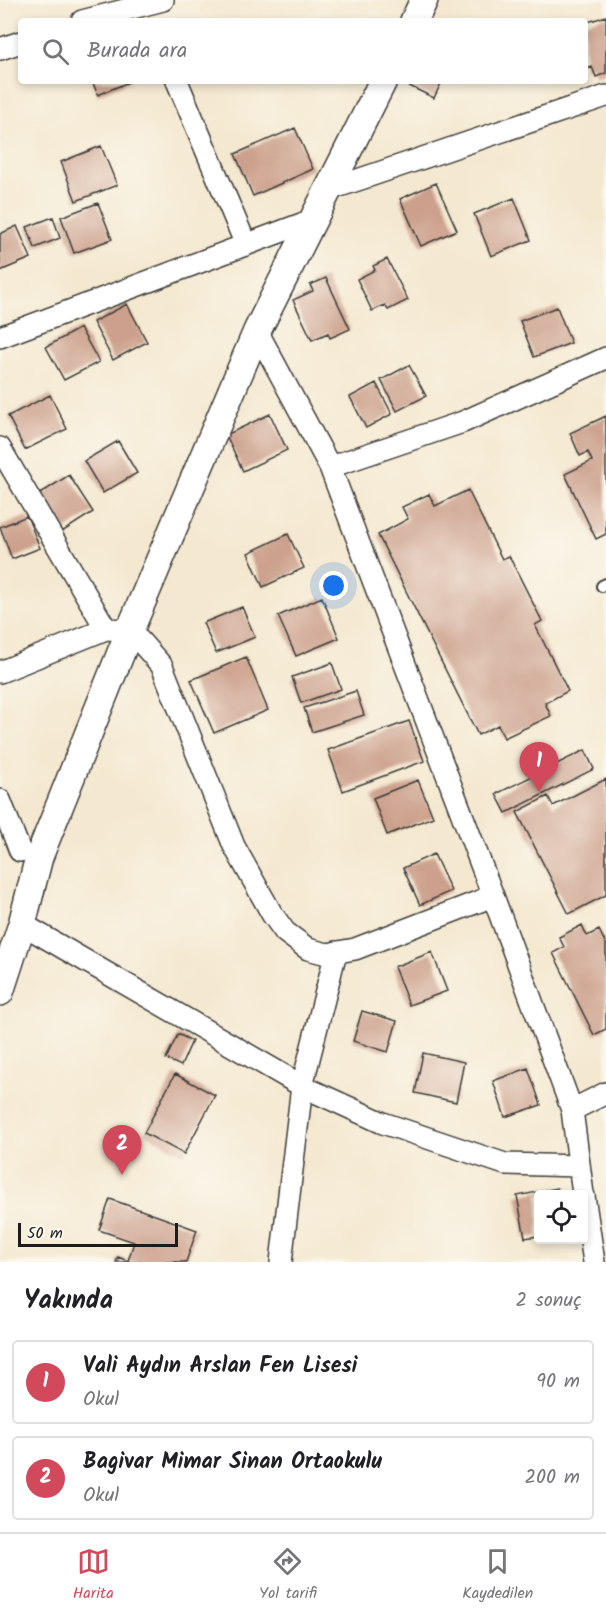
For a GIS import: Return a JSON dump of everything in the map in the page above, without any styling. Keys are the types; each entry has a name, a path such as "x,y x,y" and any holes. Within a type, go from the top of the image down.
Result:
{"street":[{"path":"415,18 424,0"},
{"path":"100,18 154,9"},
{"path":"0,49 18,43"},
{"path":"178,84 246,245"},
{"path":"20,851 118,629 256,331 381,84"},
{"path":"328,190 606,96"},
{"path":"0,338 312,220"},
{"path":"256,331 330,467 494,896 572,1110 582,1190"},
{"path":"330,467 463,422 606,358"},
{"path":"0,448 118,629 162,666 234,846 272,914 285,932 308,949 327,954 355,949 494,896"},
{"path":"0,672 118,629"},
{"path":"0,800 20,851 22,924 0,992"},
{"path":"22,924 302,1086 383,1123 505,1164 579,1166"},
{"path":"281,1262 302,1086 336,952"},
{"path":"572,1110 606,1093"},
{"path":"588,1225 594,1262"}],"building":[{"path":"606,16 606,73 596,77 592,67 588,69 588,22"},
{"path":"93,84 124,84 98,95"},
{"path":"405,84 441,84 434,98"},
{"path":"295,128 313,169 253,196 235,154"},
{"path":"101,146 117,185 76,201 61,162"},
{"path":"436,183 457,230 421,246 400,199"},
{"path":"514,198 531,240 491,256 474,214"},
{"path":"98,203 112,239 74,253 61,217"},
{"path":"53,217 60,238 35,248 27,227"},
{"path":"17,226 31,258 0,271 0,234"},
{"path":"387,259 408,300 388,310 385,305 372,311 357,279 375,270 373,266"},
{"path":"326,278 350,329 330,338 328,333 312,340 293,300 313,291 310,285"},
{"path":"127,304 147,342 113,360 93,322"},
{"path":"557,307 571,343 534,357 520,321"},
{"path":"80,328 99,362 64,380 46,347"},
{"path":"409,365 426,396 397,411 381,380"},
{"path":"376,383 392,414 366,428 350,397"},
{"path":"50,395 67,429 25,450 8,416"},
{"path":"270,414 287,450 243,471 226,435"},
{"path":"606,416 606,534 596,539 565,474 592,461 588,452 580,456 570,433"},
{"path":"118,441 137,473 103,493 84,461"},
{"path":"69,475 93,512 62,532 38,495"},
{"path":"468,490 502,559 509,556 542,621 535,625 568,691 545,703 551,716 504,738 498,725 478,735 378,535 408,519 402,507 429,494 435,506"},
{"path":"27,516 40,548 12,559 0,527"},
{"path":"288,534 304,568 263,587 248,553"},
{"path":"322,597 339,638 296,656 278,616"},
{"path":"242,607 255,637 216,653 203,623"},
{"path":"246,657 268,710 214,733 191,680"},
{"path":"332,663 341,689 301,703 292,677"},
{"path":"356,691 364,715 312,732 304,708"},
{"path":"409,721 424,761 343,791 328,750"},
{"path":"585,750 594,769 506,813 496,794"},
{"path":"606,779 606,895 569,914 517,812 548,796 553,806"},
{"path":"418,780 433,817 387,835 373,798"},
{"path":"434,854 451,891 420,905 403,868"},
{"path":"582,925 587,936 599,930 606,944 606,1029 594,1035 553,953 564,947 559,937"},
{"path":"432,952 447,991 409,1005 394,967"},
{"path":"362,1011 397,1021 388,1052 353,1041"},
{"path":"178,1034 192,1041 181,1066 166,1059"},
{"path":"423,1053 464,1062 456,1102 415,1093"},
{"path":"528,1068 541,1105 505,1117 493,1081"},
{"path":"175,1074 215,1095 184,1154 144,1133"},
{"path":"534,1193 534,1237 525,1238 517,1196"},
{"path":"110,1199 197,1230 186,1262 116,1262 118,1257 128,1261 134,1242 99,1230"}],"place":[{"name":"Vali Aydın Arslan Fen Lisesi","path":"539,792"},
{"name":"Bagivar Mimar Sinan Ortaokulu","path":"122,1175"}]}
